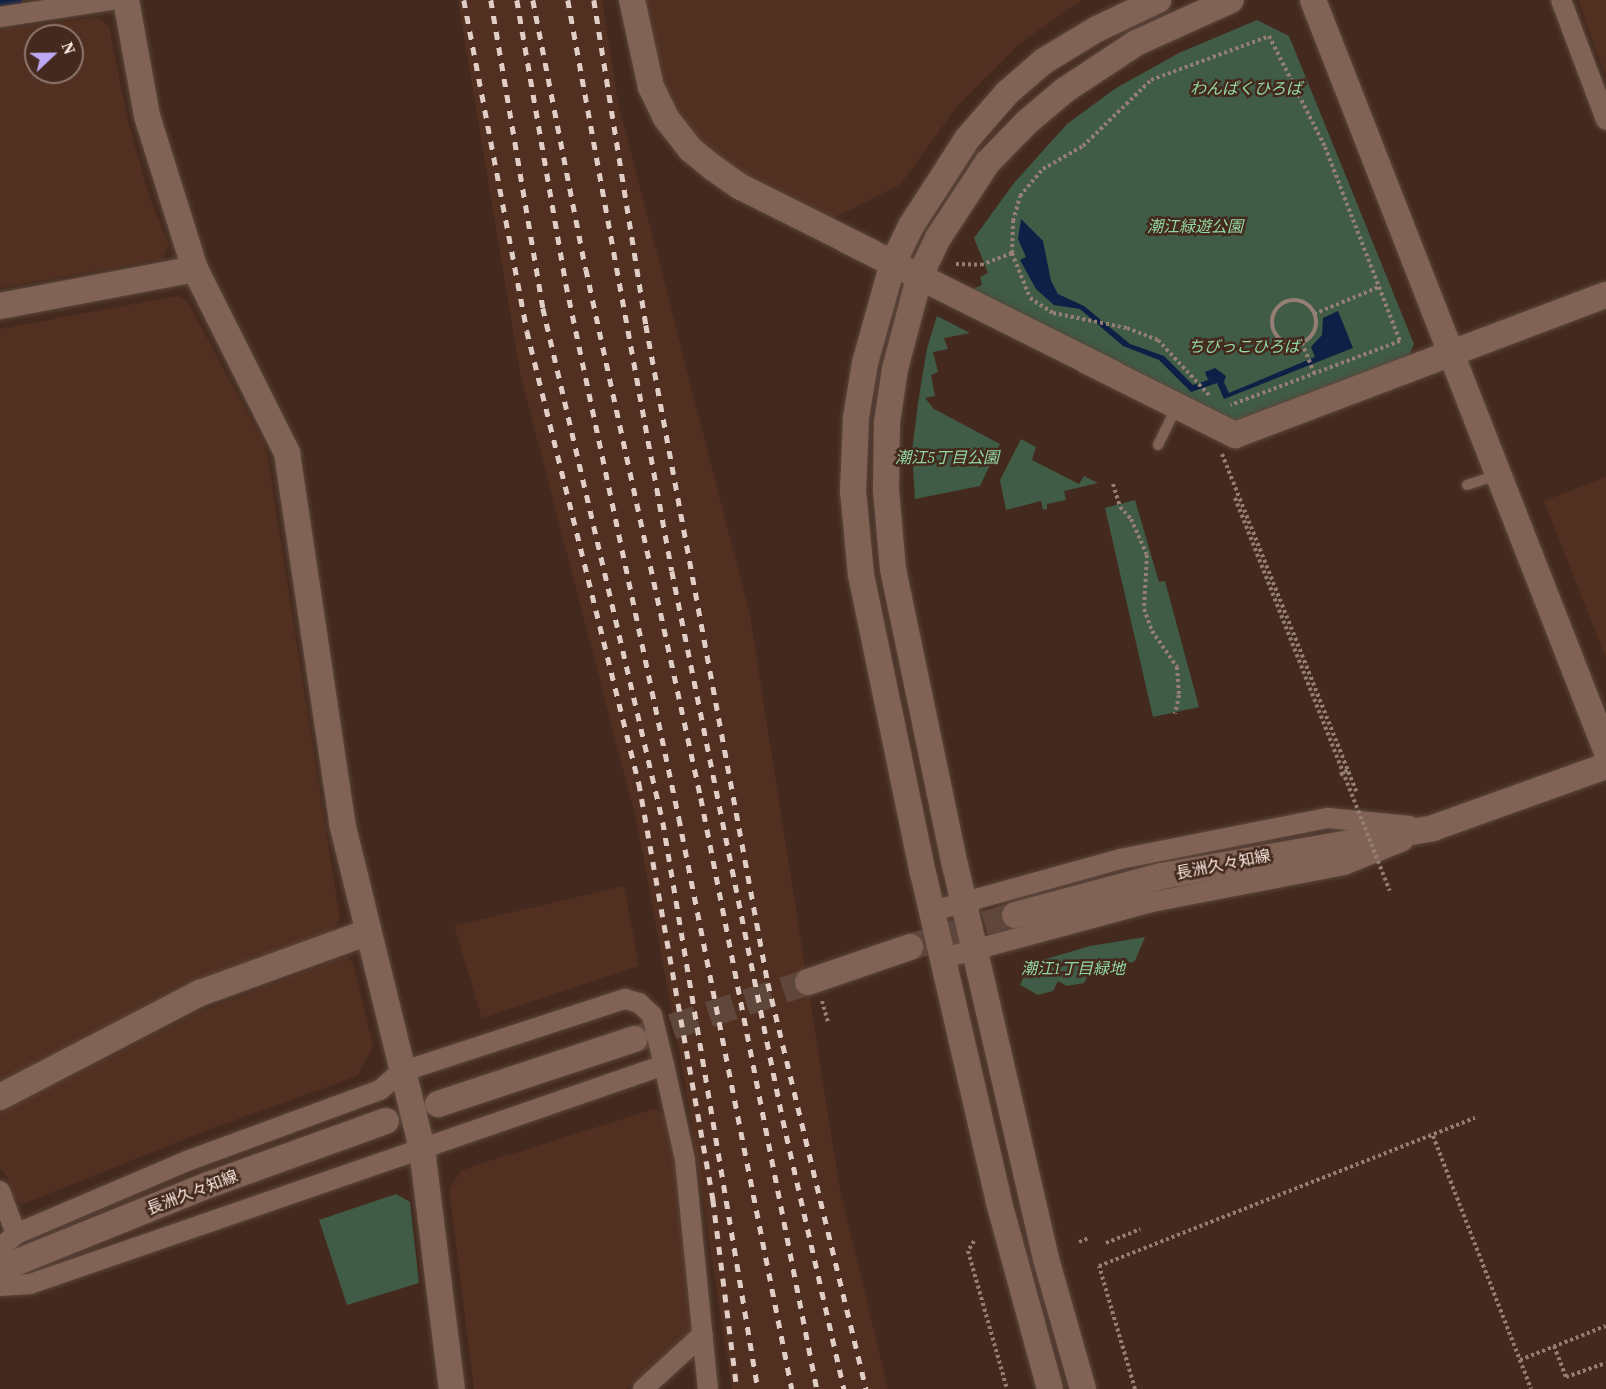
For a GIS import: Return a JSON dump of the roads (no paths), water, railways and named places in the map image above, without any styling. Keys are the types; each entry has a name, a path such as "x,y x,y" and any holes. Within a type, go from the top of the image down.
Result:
{"street":[{"path":"0,17 113,0"},
{"path":"126,0 147,116 195,269 287,453 342,823 366,933 422,1149 453,1389"},
{"path":"632,0 651,87 666,118 690,149 741,187 1235,435 1606,295"},
{"path":"1050,1389 999,1202 933,911 861,575 853,491 856,418 865,363 893,263 911,226 968,138 1007,93 1070,45 1158,0"},
{"path":"1083,1389 1046,1259 974,950 893,569 886,490 887,422 893,380 919,278 938,238 988,162 1027,122 1065,90 1136,43 1231,0"},
{"path":"1313,0 1606,750"},
{"path":"1561,0 1606,120"},
{"path":"0,306 195,269"},
{"name":"長洲久々知線","path":"1015,915 1173,874 1433,828 1606,766"},
{"path":"933,911 1120,859 1328,818 1433,828"},
{"path":"944,958 1152,902 1344,865 1433,828"},
{"path":"0,1097 200,993 366,933"},
{"path":"815,989 910,947"},
{"path":"0,1248 16,1234 186,1161 380,1090 401,1072 625,999 639,1003 652,1015 685,1160 708,1389"},
{"path":"438,1104 635,1039"},
{"path":"0,1286 30,1284 664,1065"},
{"name":"長洲久々知線","path":"0,1269 208,1185 386,1121"},
{"path":"0,1191 16,1234"},
{"path":"643,1389 703,1335"}],"lane":[{"path":"1158,444 1171,418"},
{"path":"1467,485 1498,475"}],"water":[{"path":"1021,219 1043,241 1051,281 1058,294 1084,306 1130,344 1164,356 1193,385 1208,380 1205,372 1215,368 1226,376 1224,382 1229,393 1315,357 1311,347 1322,335 1323,318 1338,311 1353,348 1224,399 1217,383 1191,392 1159,360 1123,346 1080,309 1054,305 1036,289 1020,260 1026,257 1018,239"}],"tunnel":[{"path":"910,947 1015,915"},
{"path":"635,1039 808,982"}],"railway":[{"path":"464,0 527,331 639,783 713,1199 737,1389"},
{"path":"491,0 543,308 663,822 758,1389"},
{"path":"517,0 566,284 679,818 792,1389"},
{"path":"533,0 586,269 701,798 817,1389"},
{"path":"568,0 672,571 783,1120 844,1389"},
{"path":"594,0 646,325 768,983 866,1389"}],"park label":[{"name":"わんぱくひろば","path":"1246,88"},
{"name":"潮江緑遊公園","path":"1195,226"},
{"name":"ちびっこひろば","path":"1244,346"},
{"name":"潮江5丁目公園","path":"947,457"},
{"name":"潮江1丁目緑地","path":"1073,968"}]}
